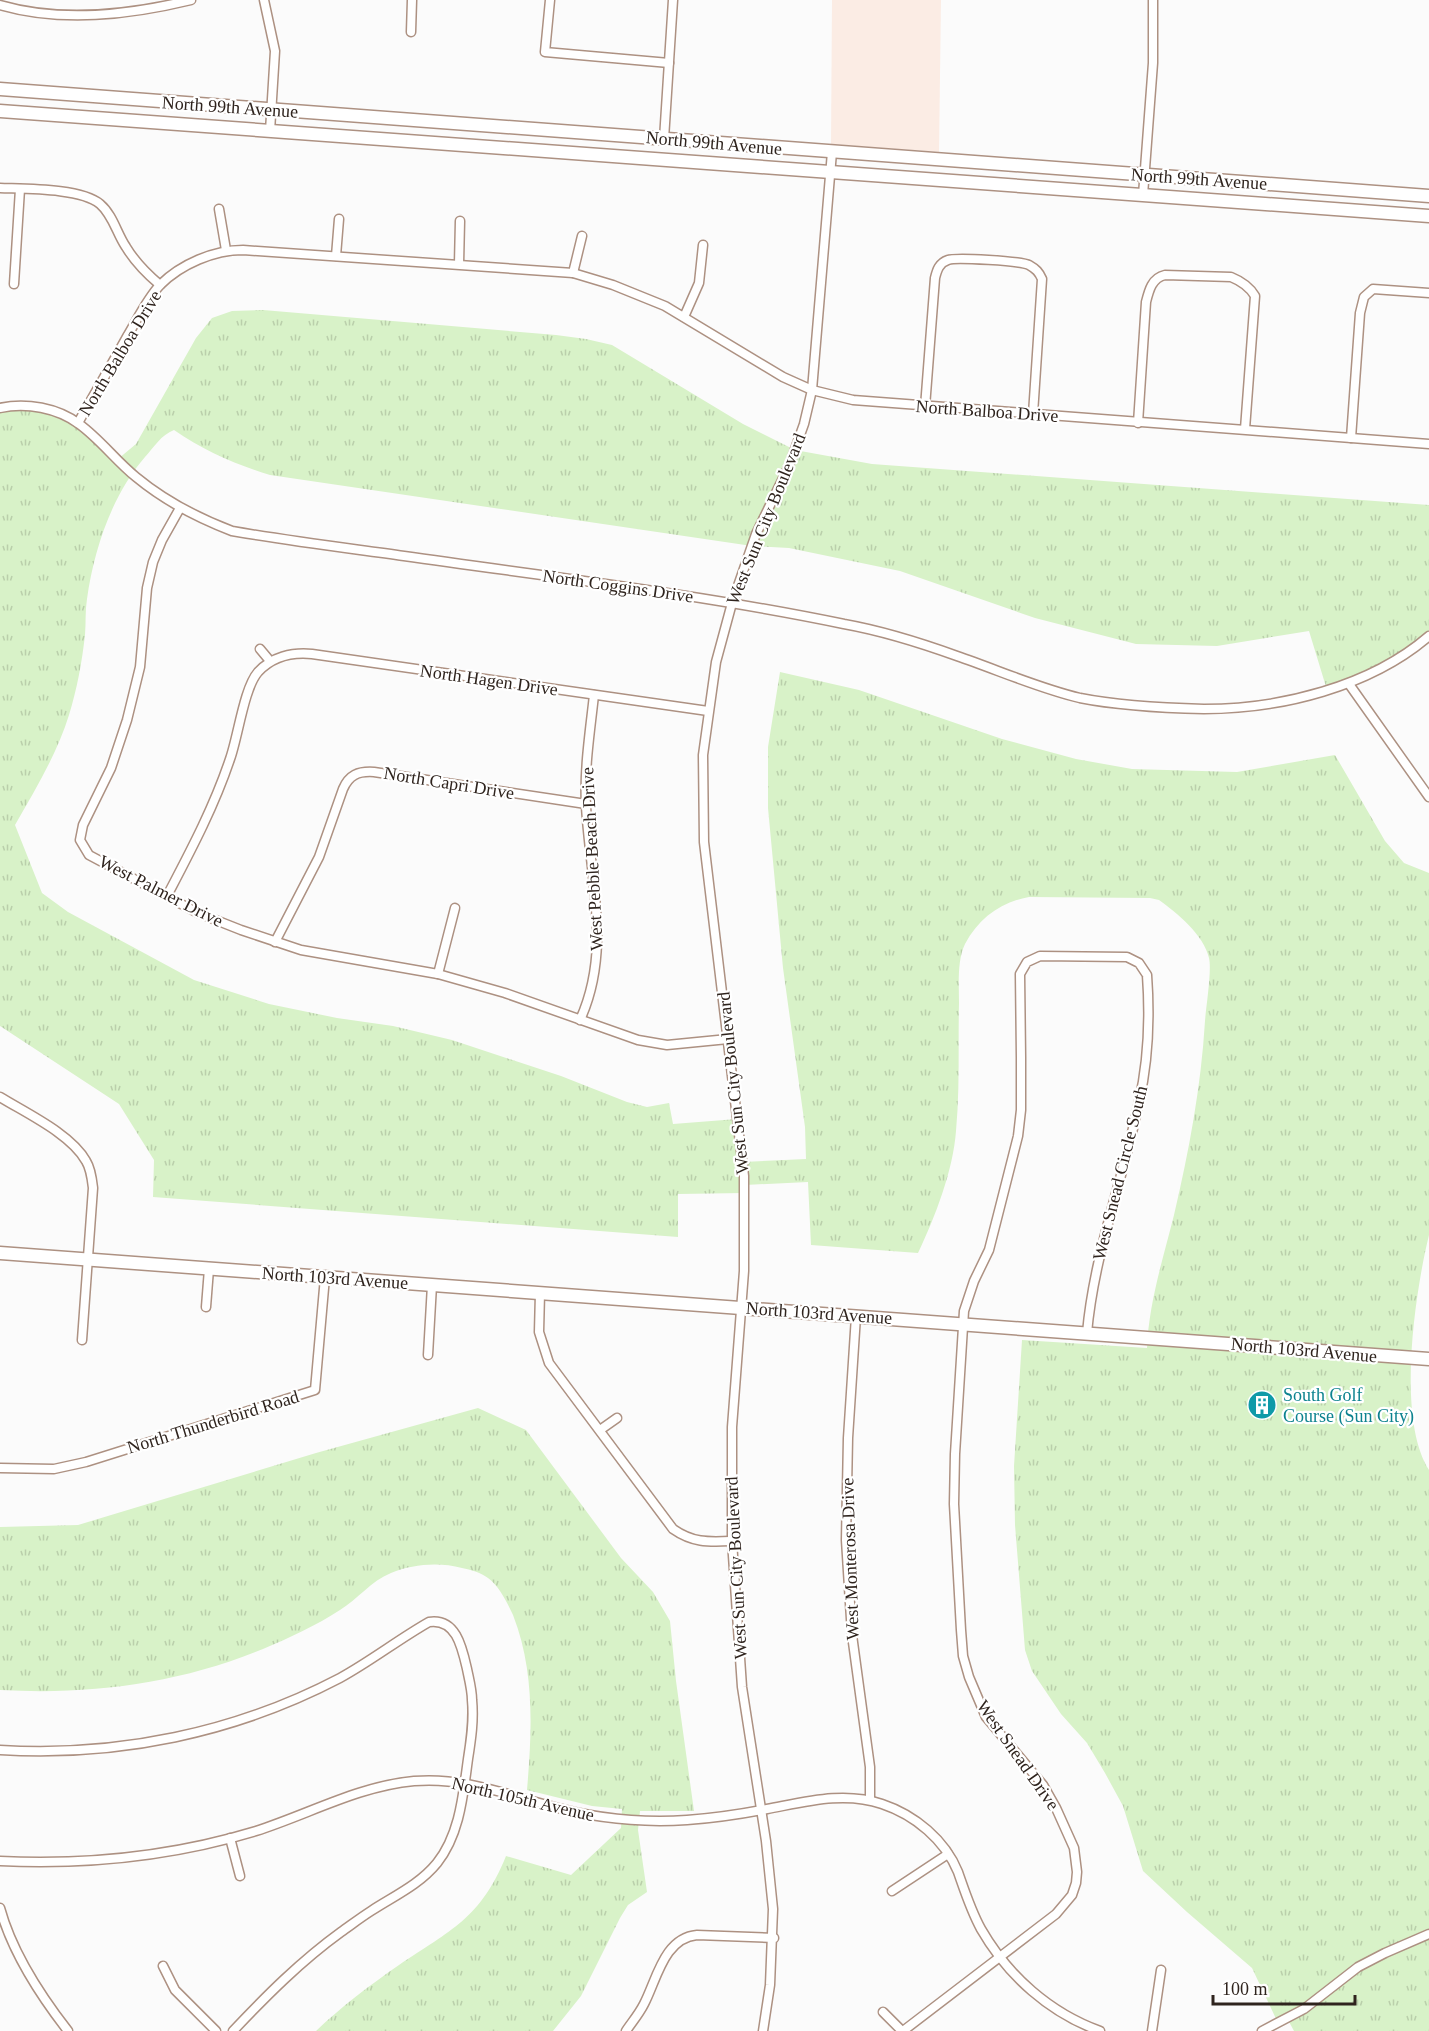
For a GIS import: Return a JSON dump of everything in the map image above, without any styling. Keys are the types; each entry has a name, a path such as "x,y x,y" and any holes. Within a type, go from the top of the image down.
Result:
{"main road":[{"name":"North 99th Avenue","path":"0,89 1429,196"},
{"name":"North 99th Avenue","path":"0,111 1429,216"},
{"path":"746,166 748,146"},
{"path":"1019,187 1020,166"},
{"name":"North 103rd Avenue","path":"0,1253 1429,1359"}],"street":[{"path":"0,5 37,14 85,15 148,9 191,0"},
{"path":"264,0 275,51 270,131"},
{"path":"411,32 412,0"},
{"path":"550,0 545,52 669,63"},
{"path":"664,139 673,0"},
{"path":"1143,195 1153,63 1153,0"},
{"name":"West Sun City Boulevard","path":"763,2031 774,1938 771,1882 742,1687 732,1541 732,1427 745,1240 744,1176 704,842 703,756 716,662 732,603 756,534 789,466 804,424 812,390 832,152"},
{"path":"0,188 84,195 100,204 111,218 126,248 160,285"},
{"path":"14,284 20,189"},
{"path":"219,208 226,250"},
{"path":"336,256 339,219"},
{"path":"459,264 460,221"},
{"path":"573,273 582,236"},
{"path":"684,317 699,283 704,245"},
{"name":"North Balboa Drive","path":"78,423 146,305 160,285 189,264 226,250 573,273 646,298 684,317 783,377 812,390 853,400 1429,444"},
{"path":"925,407 935,278 938,267 946,260 953,258 1027,264 1038,271 1042,279 1033,414"},
{"path":"1138,423 1146,302 1149,291 1159,276 1198,275 1231,277 1241,281 1251,289 1255,296 1245,429"},
{"path":"1351,438 1360,313 1364,297 1373,289 1429,293"},
{"name":"North Coggins Drive","path":"0,408 17,406 41,408 78,423 135,477 180,508 232,531 732,603 874,630 1057,691 1113,703 1174,708 1229,707 1301,697 1349,684 1400,658 1429,636"},
{"name":"West Palmer Drive","path":"180,508 153,562 147,588 140,667 127,720 111,768 83,825 81,840 89,855 198,913 301,950 438,974 505,993 638,1040 667,1045 728,1039"},
{"path":"167,896 217,795 231,758 253,679 270,661 260,649"},
{"name":"North Hagen Drive","path":"270,661 300,653 708,711"},
{"path":"1349,684 1429,798"},
{"name":"West Pebble Beach Drive","path":"580,1020 589,1000 598,949 597,912 586,804 587,758 594,695"},
{"name":"North Capri Drive","path":"275,942 319,857 343,789 353,775 363,771 374,771 586,804"},
{"path":"438,974 456,908"},
{"name":"West Snead Circle South","path":"963,1324 969,1295 990,1250 1018,1136 1021,1078 1020,974 1027,962 1034,958 1126,957 1139,963 1147,975 1148,998 1142,1089 1092,1286 1087,1333"},
{"path":"0,1097 64,1138 80,1151 87,1162 93,1188 82,1341"},
{"path":"206,1307 209,1269"},
{"name":"North Thunderbird Road","path":"0,1468 54,1469 87,1462 315,1390 325,1277"},
{"path":"428,1355 432,1285"},
{"path":"540,1293 539,1332 549,1363 673,1529 686,1537 699,1541 732,1541"},
{"name":"West Monterosa Drive","path":"856,1316 848,1438 846,1540 852,1635 870,1767 870,1800"},
{"name":"West Snead Drive","path":"883,2012 902,2031 1056,1914 1072,1895 1077,1872 1074,1848 1056,1808 1030,1767 986,1717 977,1699 963,1656 956,1574 954,1504 963,1324"},
{"path":"600,1430 617,1418"},
{"path":"0,1750 54,1752 135,1745 184,1736 242,1720 294,1700 341,1677 424,1625 438,1621 444,1622 454,1630 460,1645 473,1701 472,1730 465,1782 455,1830 447,1848 428,1873 417,1883 362,1917 297,1966 233,2031"},
{"name":"North 105th Avenue","path":"0,1861 50,1862 126,1857 171,1851 230,1838 286,1821 360,1792 382,1786 428,1780 465,1782 548,1806 605,1818 687,1820 836,1797 870,1800 892,1808 921,1824 948,1854 956,1869 970,1909 999,1956 1036,1996 1081,2024 1100,2031"},
{"path":"230,1838 240,1876"},
{"path":"892,1891 948,1854"},
{"path":"0,1908 3,1921 23,1962 68,2031"},
{"path":"1262,2031 1304,2009 1358,1967 1429,1934"},
{"path":"626,2031 643,2007 669,1949 678,1941 687,1936 697,1935 774,1938"},
{"path":"163,1966 175,1990 216,2031"},
{"path":"1152,2031 1161,1970"}],"shaded area":[{"path":"832,0 941,0 939,152 831,144"}],"green space":[{"name":"South Golf Course (Sun City)","path":"263,310 556,335 612,345 743,424 795,450 872,464 1429,505 1429,636 1400,658 1327,690 1309,631 1217,646 1136,644 1035,618 900,571 789,548 752,546 270,475 220,456 174,430 158,442 133,472 106,524 90,580 82,655 69,715 52,758 15,825 42,893 68,912 194,980 269,1004 337,1018 393,1026 452,1040 561,1076 627,1102 647,1107 669,1103 673,1124 737,1119 743,1162 806,1159 805,1127 783,968 768,808 768,747 780,672 859,690 1002,739 1076,759 1132,769 1237,772 1335,755 1385,841 1404,863 1429,873 1429,1235 1414,1321 1411,1388 1413,1420 1419,1448 1429,1470 1429,2031 1294,2031 1287,2018 1278,2023 1252,1968 1143,1871 1123,1806 1087,1743 1061,1714 1032,1671 1025,1650 1015,1525 1014,1466 1022,1340 1147,1348 1154,1297 1189,1143 1201,1070 1210,964 1206,949 1196,933 1159,900 1029,897 1000,907 977,926 962,950 960,965 958,1099 954,1146 942,1194 918,1253 811,1245 808,1182 745,1185 744,1193 678,1194 678,1237 153,1197 154,1160 119,1104 0,1026 0,408 26,406 78,423 118,459 136,444 196,338 212,318 232,311"},
{"path":"478,1408 526,1430 621,1558 653,1592 670,1621 694,1811 640,1811 638,1830 647,1892 628,1905 581,1996 553,2031 316,2031 367,1988 463,1921 486,1894 506,1856 571,1875 621,1828 622,1809 592,1806 527,1790 531,1723 525,1658 513,1615 496,1585 485,1576 453,1566 417,1566 384,1576 340,1610 293,1636 199,1671 166,1679 101,1688 68,1691 0,1690 0,1527 78,1525 316,1453"}],"place":[{"name":"South Golf Course (Sun City)","path":"1262,1405"}]}
